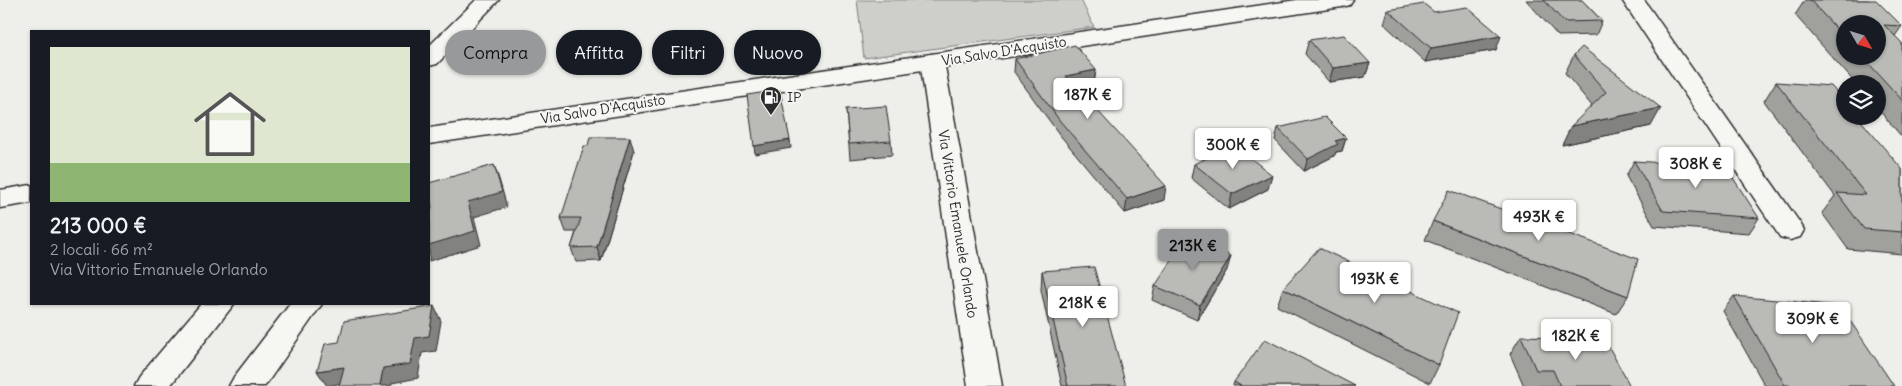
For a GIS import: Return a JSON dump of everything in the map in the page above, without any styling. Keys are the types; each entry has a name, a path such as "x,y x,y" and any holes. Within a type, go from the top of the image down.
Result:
{"street":[{"path":"430,58 488,0"},
{"name":"Via Salvo D'Acquisto","path":"431,138 1342,0"},
{"path":"1633,0 1790,230"},
{"name":"Via Vittorio Emanuele Orlando","path":"932,61 985,386"},
{"path":"0,199 30,194"},
{"path":"151,386 218,305"},
{"path":"246,386 306,305"}],"shaded area":[{"path":"857,0 1081,0 1094,27 864,58"}],"building":[{"path":"1544,0 1582,0 1602,21 1564,22"},
{"path":"1810,0 1876,0 1902,26 1886,25 1886,15 1836,15 1836,28"},
{"path":"1424,4 1434,12 1467,7 1501,36 1431,48 1388,10"},
{"path":"1886,27 1902,43 1902,100 1886,82 1886,75 1879,75 1870,65 1886,65"},
{"path":"1344,35 1370,63 1333,68 1309,40"},
{"path":"1075,45 1096,70 1066,76 1166,186 1127,199 1060,121 1015,59"},
{"path":"1582,47 1661,108 1571,126 1606,92 1574,55"},
{"path":"1776,82 1831,86 1836,92 1836,125 1865,125 1902,169 1902,232 1864,229 1837,193 1866,195"},
{"path":"780,90 790,140 754,146 747,95"},
{"path":"886,106 891,141 849,144 846,109"},
{"path":"1325,117 1346,138 1335,141 1338,144 1308,159 1278,128"},
{"path":"590,137 630,137 597,247 571,248 581,218 561,218 584,146 588,146"},
{"path":"1234,145 1272,175 1232,194 1194,164"},
{"path":"1634,161 1726,167 1759,218 1663,211"},
{"path":"494,165 502,192 468,202 475,231 430,245 430,209 432,208 430,183"},
{"path":"1449,190 1638,259 1628,296 1433,221"},
{"path":"1187,238 1231,256 1200,305 1155,286"},
{"path":"1319,248 1458,313 1439,365 1283,288"},
{"path":"1094,267 1126,386 1068,386 1042,271"},
{"path":"1734,296 1840,306 1894,386 1785,385"},
{"path":"434,306 429,336 415,338 410,364 383,368 380,386 339,386 344,367 317,371 325,344 339,342 344,321"},
{"path":"1521,336 1604,338 1630,386 1560,386 1553,370 1536,370"},
{"path":"1265,339 1355,386 1241,386 1234,382"}],"place":[{"name":"IP","path":"771,116"}]}
